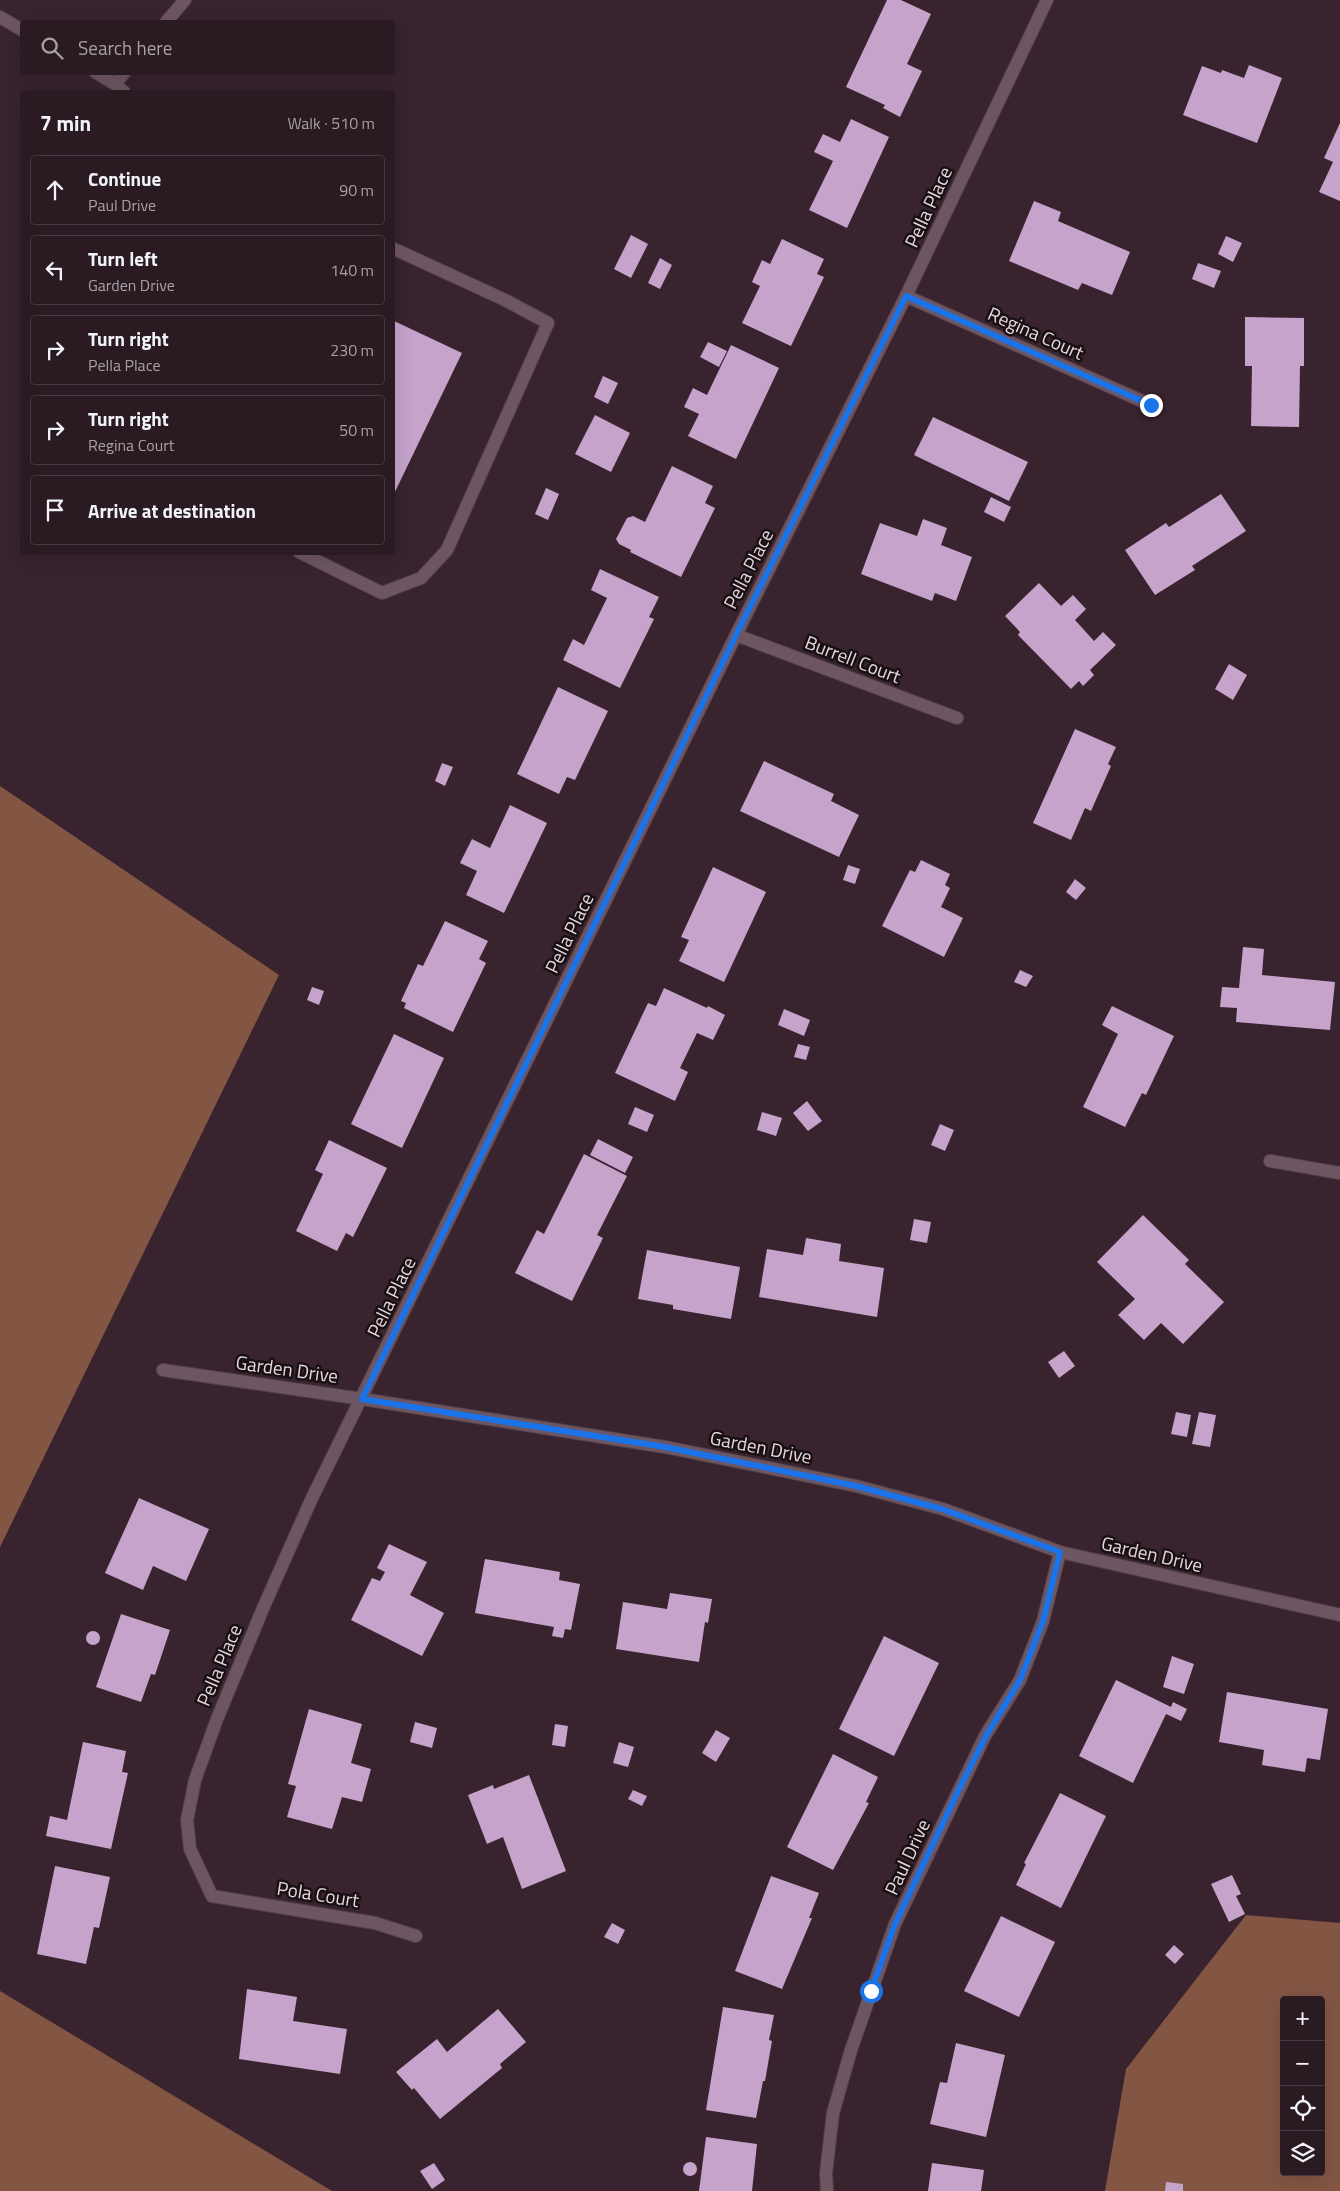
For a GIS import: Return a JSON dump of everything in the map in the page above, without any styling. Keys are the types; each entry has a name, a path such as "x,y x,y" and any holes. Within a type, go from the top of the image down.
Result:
{"street":[{"path":"168,20 185,0"},
{"name":"Pella Place","path":"212,1896 190,1849 188,1836 187,1820 195,1780 217,1719 276,1579 312,1498 736,635 906,296 1047,0"},
{"path":"0,17 20,29"},
{"path":"100,75 120,88 124,75"},
{"path":"305,555 382,593 421,578 447,550 548,323 505,300 395,249"},
{"name":"Regina Court","path":"906,296 1151,405"},
{"name":"Burrell Court","path":"736,635 957,718"},
{"path":"1270,1161 1340,1173"},
{"name":"Garden Drive","path":"163,1370 362,1399 665,1447 856,1486 942,1509 1060,1552 1340,1615"},
{"name":"Paul Drive","path":"827,2191 826,2173 833,2113 851,2050 889,1941 977,1753 1020,1680 1043,1621 1060,1552"},
{"name":"Pola Court","path":"212,1896 375,1923 416,1936"}],"shaded area":[{"path":"0,786 279,975 0,1547"},
{"path":"1246,1915 1340,1923 1340,2191 1105,2191 1126,2069"},
{"path":"0,1991 332,2191 0,2191"}],"building":[{"path":"887,0 901,0 931,14 907,64 922,71 900,117 883,108 885,105 846,87"},
{"path":"1249,65 1282,78 1257,143 1183,115 1202,66 1221,73 1222,70 1244,78"},
{"path":"851,119 889,137 847,228 809,210 833,161 814,152 823,134 840,142"},
{"path":"1340,123 1340,201 1319,192 1333,162 1324,158"},
{"path":"1034,201 1061,212 1058,221 1130,252 1112,295 1082,283 1078,290 1009,261"},
{"path":"631,235 648,244 631,278 614,269"},
{"path":"1226,236 1242,243 1233,262 1218,254"},
{"path":"782,239 824,259 817,274 824,277 791,346 742,323 760,286 752,282 762,260 770,264"},
{"path":"660,258 672,265 660,289 648,283"},
{"path":"1198,263 1221,271 1214,288 1192,279"},
{"path":"1245,317 1304,318 1304,366 1300,366 1299,427 1251,426 1252,366 1245,366"},
{"path":"395,321 462,353 395,492"},
{"path":"708,342 727,351 719,367 700,357"},
{"path":"731,345 779,368 736,459 688,436 699,414 684,407 693,388 707,395"},
{"path":"603,376 618,383 608,404 594,397"},
{"path":"595,415 630,433 611,472 575,454"},
{"path":"933,417 1028,462 1009,501 914,455"},
{"path":"672,466 713,486 705,503 715,508 681,577 630,552 631,550 619,544 616,539 627,518 633,516 645,522"},
{"path":"546,488 559,494 548,520 535,514"},
{"path":"1221,494 1246,531 1192,566 1195,570 1155,595 1125,550 1166,523 1169,527"},
{"path":"991,497 1011,507 1004,522 984,512"},
{"path":"923,519 947,528 941,545 972,557 956,601 935,593 932,601 861,574 880,523 917,536"},
{"path":"600,569 659,597 649,617 654,619 620,688 563,660 573,639 584,645 607,598 591,590"},
{"path":"1039,583 1061,606 1073,595 1086,609 1075,620 1094,641 1103,632 1116,645 1090,670 1094,675 1083,686 1079,681 1071,689 1018,635 1020,632 1005,616"},
{"path":"1229,664 1247,675 1233,700 1215,689"},
{"path":"558,687 608,711 575,780 567,777 559,794 517,774"},
{"path":"1075,729 1116,747 1108,764 1111,766 1091,811 1085,808 1071,840 1033,823"},
{"path":"764,761 834,794 831,801 859,815 839,857 740,811"},
{"path":"442,763 453,767 445,786 435,781"},
{"path":"510,805 547,823 504,913 466,895 477,871 460,863 472,839 490,848"},
{"path":"921,860 950,874 945,885 950,888 941,907 963,918 944,957 882,926 910,870 915,872"},
{"path":"848,865 860,869 855,884 843,880"},
{"path":"713,867 766,892 724,982 679,961 689,940 681,937"},
{"path":"1075,879 1086,888 1076,900 1066,892"},
{"path":"445,921 488,941 479,959 486,963 453,1032 404,1008 406,1003 401,1001 418,964 423,966"},
{"path":"1243,947 1264,949 1262,975 1335,982 1330,1030 1236,1022 1237,1008 1220,1007 1222,987 1239,988"},
{"path":"1020,970 1033,976 1026,987 1014,982"},
{"path":"312,987 324,991 319,1005 307,1000"},
{"path":"664,988 725,1015 713,1040 697,1033 680,1068 688,1072 675,1101 615,1073 648,1003 656,1006"},
{"path":"1112,1006 1174,1036 1146,1095 1142,1093 1125,1127 1083,1107 1118,1034 1102,1025"},
{"path":"784,1009 810,1020 804,1036 778,1025"},
{"path":"394,1034 444,1058 402,1148 351,1124"},
{"path":"798,1044 810,1047 806,1060 794,1057"},
{"path":"807,1101 822,1121 808,1131 793,1113"},
{"path":"635,1107 654,1115 647,1132 628,1124"},
{"path":"762,1112 782,1118 776,1136 757,1130"},
{"path":"940,1124 954,1130 945,1151 931,1145"},
{"path":"598,1139 633,1157 625,1173 590,1155"},
{"path":"329,1140 387,1168 353,1237 346,1233 337,1251 296,1231 323,1174 315,1170"},
{"path":"584,1154 627,1176 597,1235 603,1238 572,1301 515,1273 537,1230 544,1234"},
{"path":"1143,1215 1189,1260 1185,1264 1224,1302 1183,1344 1161,1323 1144,1340 1118,1315 1135,1299 1097,1262"},
{"path":"914,1219 931,1222 927,1243 910,1240"},
{"path":"806,1238 841,1244 839,1261 884,1268 877,1317 759,1297 767,1249 803,1255"},
{"path":"647,1250 740,1267 731,1319 673,1309 673,1305 638,1299"},
{"path":"1064,1351 1075,1366 1059,1378 1048,1362"},
{"path":"1176,1412 1191,1415 1187,1437 1171,1434"},
{"path":"1199,1412 1216,1415 1210,1447 1192,1444"},
{"path":"139,1498 209,1529 186,1581 153,1566 143,1590 105,1573"},
{"path":"389,1544 427,1562 410,1595 444,1613 422,1656 351,1620 372,1578 380,1581 385,1572 377,1568"},
{"path":"485,1559 560,1572 559,1580 580,1584 571,1630 565,1629 563,1638 552,1636 554,1627 475,1613"},
{"path":"670,1593 712,1599 708,1623 705,1622 699,1662 616,1649 623,1602 667,1609"},
{"path":"121,1614 170,1630 155,1675 151,1674 141,1702 96,1687"},
{"path":"93,1631 98,1633 100,1638 98,1643 93,1645 88,1643 86,1638 88,1633"},
{"path":"884,1636 939,1663 894,1756 839,1729"},
{"path":"1172,1656 1194,1664 1184,1694 1163,1687"},
{"path":"1116,1680 1171,1707 1173,1702 1187,1709 1181,1721 1166,1714 1133,1783 1079,1756"},
{"path":"1227,1692 1328,1709 1320,1760 1307,1758 1305,1772 1262,1765 1264,1750 1219,1742"},
{"path":"309,1709 362,1724 351,1763 371,1769 362,1802 342,1797 332,1829 287,1817 296,1786 288,1784"},
{"path":"415,1722 437,1728 432,1748 410,1742"},
{"path":"555,1724 568,1726 565,1747 552,1745"},
{"path":"716,1730 730,1738 716,1762 702,1753"},
{"path":"83,1742 126,1751 122,1772 128,1773 111,1849 46,1836 50,1816 67,1820"},
{"path":"619,1742 634,1747 628,1767 613,1763"},
{"path":"833,1754 878,1777 866,1802 869,1803 833,1870 787,1847"},
{"path":"529,1775 566,1871 522,1889 503,1837 487,1844 468,1795 493,1785 494,1789"},
{"path":"633,1790 647,1796 642,1806 628,1799"},
{"path":"1060,1793 1106,1816 1061,1908 1016,1885 1026,1864 1024,1863"},
{"path":"55,1866 110,1877 99,1928 94,1927 86,1964 37,1954"},
{"path":"1232,1875 1241,1894 1236,1896 1245,1914 1229,1922 1211,1884"},
{"path":"771,1876 819,1893 809,1918 812,1918 782,1989 735,1971"},
{"path":"1001,1916 1055,1942 1019,2017 964,1991"},
{"path":"612,1923 625,1930 618,1944 604,1937"},
{"path":"1174,1945 1184,1954 1175,1964 1165,1955"},
{"path":"247,1989 297,1997 293,2021 347,2029 340,2074 239,2059"},
{"path":"723,2007 774,2015 769,2040 772,2041 756,2118 706,2110"},
{"path":"498,2009 526,2042 500,2064 502,2068 440,2119 414,2088 412,2090 396,2072 437,2039 447,2052"},
{"path":"956,2043 1005,2055 986,2137 930,2124 940,2082 947,2083"},
{"path":"706,2137 757,2144 752,2191 699,2191"},
{"path":"690,2162 695,2164 697,2169 695,2174 690,2176 685,2174 683,2169 685,2164"},
{"path":"434,2163 445,2180 432,2189 420,2171"},
{"path":"932,2163 984,2170 981,2191 928,2191"},
{"path":"1166,2182 1183,2184 1183,2191 1165,2191"}],"route":[{"path":"871,1991 895,1924 959,1789 986,1736 1020,1680 1043,1621 1060,1552 942,1509 856,1486 665,1447 362,1399 736,635 906,296 1151,405"}]}
